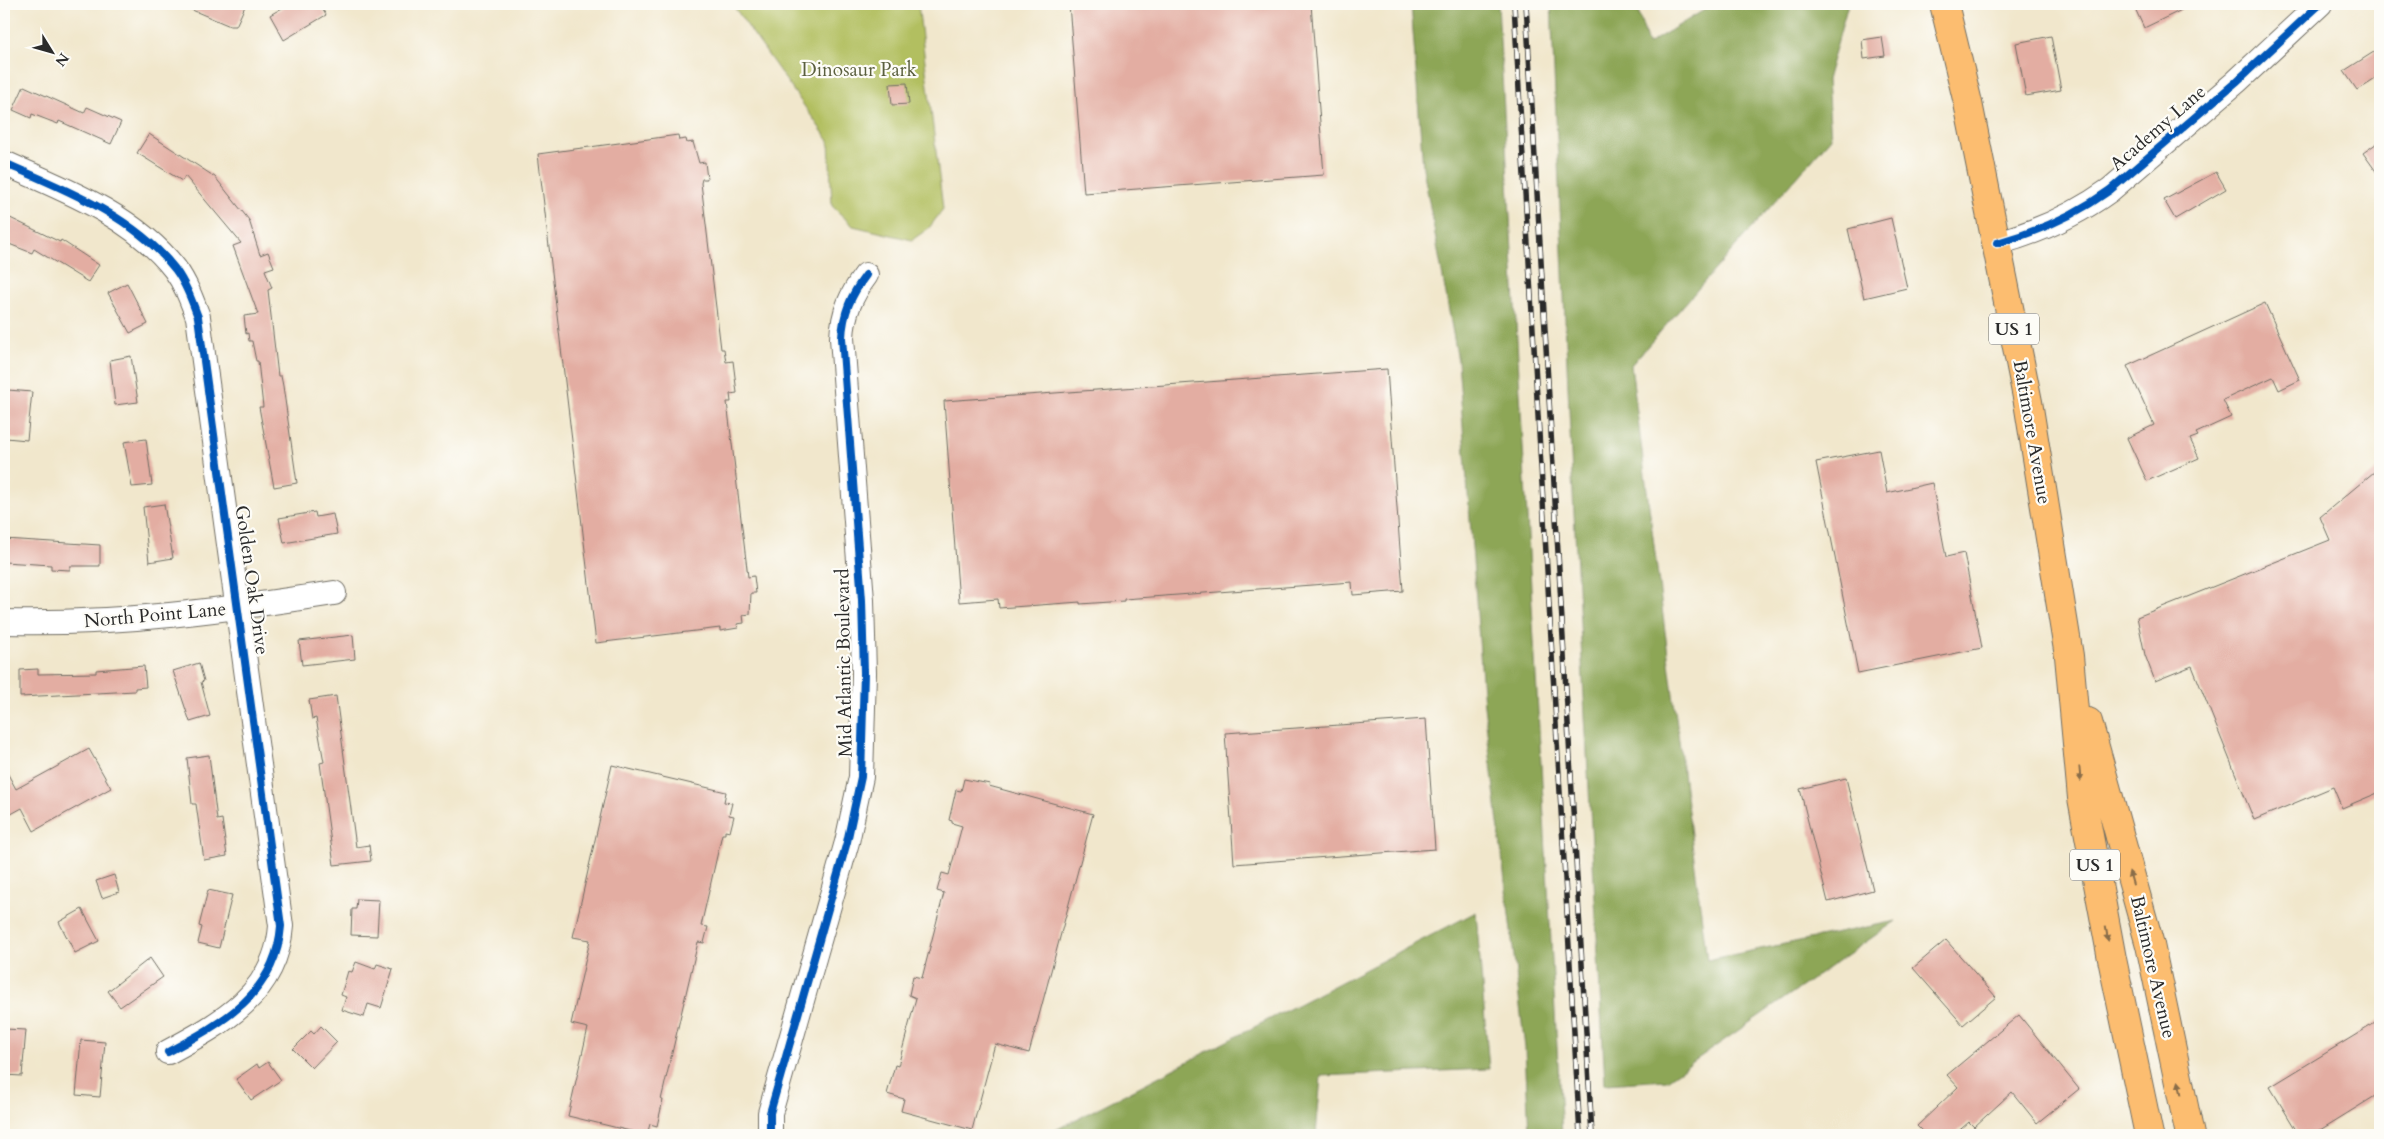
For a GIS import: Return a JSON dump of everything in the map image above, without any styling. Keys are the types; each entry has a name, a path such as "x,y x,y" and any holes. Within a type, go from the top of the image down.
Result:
{"main road":[{"name":"Baltimore Avenue","path":"1944,4 1968,103 2028,402 2069,656 2082,798 2112,959 2149,1135"},
{"name":"Baltimore Avenue","path":"2069,656 2150,944 2190,1135"}],"street":[{"name":"Academy Lane","path":"1996,243 2050,226 2089,205 2110,190 2236,82 2320,4"},
{"name":"Golden Oak Drive","path":"4,163 88,202 131,228 161,254 175,270 188,292 198,317 203,341 281,926 280,941 273,963 264,980 245,1002 206,1031 168,1052"},
{"name":"Mid Atlantic Boulevard","path":"770,1135 770,1112 847,842 861,777 864,673 862,600 842,338 843,320 847,305 866,275"},
{"name":"North Point Lane","path":"4,622 106,620 240,608 334,593"}],"green space":[{"name":"Dinosaur Park","path":"732,4 918,4 943,209 929,228 912,240 853,226 832,206 829,141"},
{"path":"1411,4 1498,4 1562,1135 1529,1135 1525,1048 1484,706 1458,361 1423,168"},
{"path":"1551,4 1636,4 1648,44 1714,4 1848,4 1827,80 1831,138 1631,365 1707,960 1896,921 1667,1080 1605,1084 1572,477"},
{"path":"1476,912 1489,1069 1321,1076 1316,1135 1046,1135"}],"building":[{"path":"178,4 246,4 236,26 230,26"},
{"path":"289,4 319,4 326,15 284,40 270,15"},
{"path":"1069,4 1311,4 1324,175 1084,193"},
{"path":"2133,4 2194,4 2144,28"},
{"path":"2051,36 2061,90 2026,96 2016,43"},
{"path":"1882,37 1885,56 1864,59 1862,40"},
{"path":"2380,48 2380,75 2357,90 2344,71"},
{"path":"907,83 909,104 892,105 890,84"},
{"path":"24,86 84,113 87,107 121,122 111,144 59,121 58,124 32,114 31,118 13,110"},
{"path":"149,134 215,177 249,220 260,255 268,252 274,267 265,270 272,288 268,290 278,376 281,376 283,386 297,483 274,487 259,407 263,407 258,361 256,361 252,341 249,341 248,333 246,334 244,316 258,314 233,246 241,243 185,176 182,181 137,153"},
{"path":"678,135 679,140 686,139 687,143 693,142 699,163 705,162 707,179 702,179 701,183 721,349 724,349 726,362 733,361 737,393 730,394 731,402 727,402 748,577 754,576 756,593 751,593 750,614 743,615 744,623 737,624 738,628 720,631 720,628 596,643 538,154"},
{"path":"2380,141 2380,177 2363,153"},
{"path":"2216,172 2226,189 2175,219 2164,200"},
{"path":"4,215 60,242 61,240 99,265 88,282 34,249 32,253 4,242"},
{"path":"1891,218 1907,288 1864,298 1848,229"},
{"path":"127,283 148,324 130,333 108,293"},
{"path":"2265,303 2300,380 2279,390 2273,377 2223,400 2231,417 2196,433 2198,436 2190,439 2199,458 2147,481 2127,438 2154,425 2127,366"},
{"path":"131,356 138,402 115,405 110,360"},
{"path":"1387,369 1403,591 1353,595 1352,582 1080,604 1080,602 999,608 998,599 959,602 944,401"},
{"path":"8,390 32,392 27,440 6,438 6,428 4,428"},
{"path":"146,439 152,485 132,487 124,442"},
{"path":"1879,450 1887,493 1932,483 1946,557 1964,553 1982,648 1858,673 1816,462"},
{"path":"2380,467 2380,792 2342,808 2333,787 2254,820 2192,666 2155,681 2145,655 2137,617 2330,540 2320,517"},
{"path":"164,504 173,558 149,562 143,507"},
{"path":"315,512 316,517 333,514 337,534 284,543 279,518"},
{"path":"4,539 100,545 100,566 70,566 70,570 51,569 51,565 4,562"},
{"path":"353,635 355,659 302,665 299,641"},
{"path":"199,663 204,681 201,682 210,716 190,722 173,671"},
{"path":"144,666 146,687 135,688 135,691 20,697 20,670 38,669 38,674 96,673 96,670"},
{"path":"336,696 356,847 369,845 371,861 334,865 320,763 324,762 316,718 312,719 309,700"},
{"path":"1426,719 1435,849 1234,864 1225,733"},
{"path":"89,749 111,788 34,831 22,808 4,818 4,767 16,789"},
{"path":"209,755 217,820 222,819 227,856 204,860 196,804 192,804 187,758"},
{"path":"612,765 726,792 724,802 732,803 729,815 734,816 730,832 725,831 725,834 722,834 701,926 708,927 704,943 698,942 661,1100 663,1100 657,1126 650,1124 647,1135 568,1116 588,1028 571,1024 590,940 573,937"},
{"path":"1846,778 1873,890 1828,902 1800,789"},
{"path":"964,779 990,784 989,786 1093,814 1029,1053 995,1044 972,1130 901,1111 904,1099 887,1094 895,1065 898,1066 916,998 909,995 913,976 922,978 944,893 937,891 942,873 949,875 962,826 949,820 956,790 961,791"},
{"path":"114,875 119,892 102,898 96,881"},
{"path":"208,890 232,895 219,948 198,943 202,927 199,926"},
{"path":"357,899 379,900 377,936 351,935 352,909 356,909"},
{"path":"82,909 99,941 75,953 59,922"},
{"path":"1946,940 1996,997 1963,1025 1913,968"},
{"path":"150,958 163,977 120,1007 108,991"},
{"path":"356,962 375,969 377,964 393,969 381,1008 368,1004 364,1017 342,1010 346,997 341,995 348,971 352,972"},
{"path":"2019,1015 2079,1089 2037,1123 2012,1092 1974,1127 1969,1122 1954,1135 1926,1135 1917,1126 1958,1087 1947,1075"},
{"path":"2380,1020 2380,1093 2312,1135 2299,1135 2270,1087"},
{"path":"321,1026 337,1042 312,1068 293,1049 311,1031 314,1034"},
{"path":"4,1029 26,1030 22,1076 4,1075"},
{"path":"81,1040 105,1042 100,1097 76,1095"},
{"path":"268,1062 281,1080 251,1100 236,1079 257,1064 259,1068"}],"railway":[{"path":"1514,4 1580,1135"},
{"path":"1526,4 1592,1135"}],"cycle path":[{"path":"1997,243 2027,234 2055,222 2083,208 2110,190 2236,82 2320,4"},
{"path":"4,163 97,206 139,234 158,250 175,269 186,287 198,317 281,926 277,950 269,970 243,1004 208,1030 168,1052"},
{"path":"770,1135 770,1113 847,842 861,777 864,673 862,600 842,338 844,320 849,305 866,275"}]}
